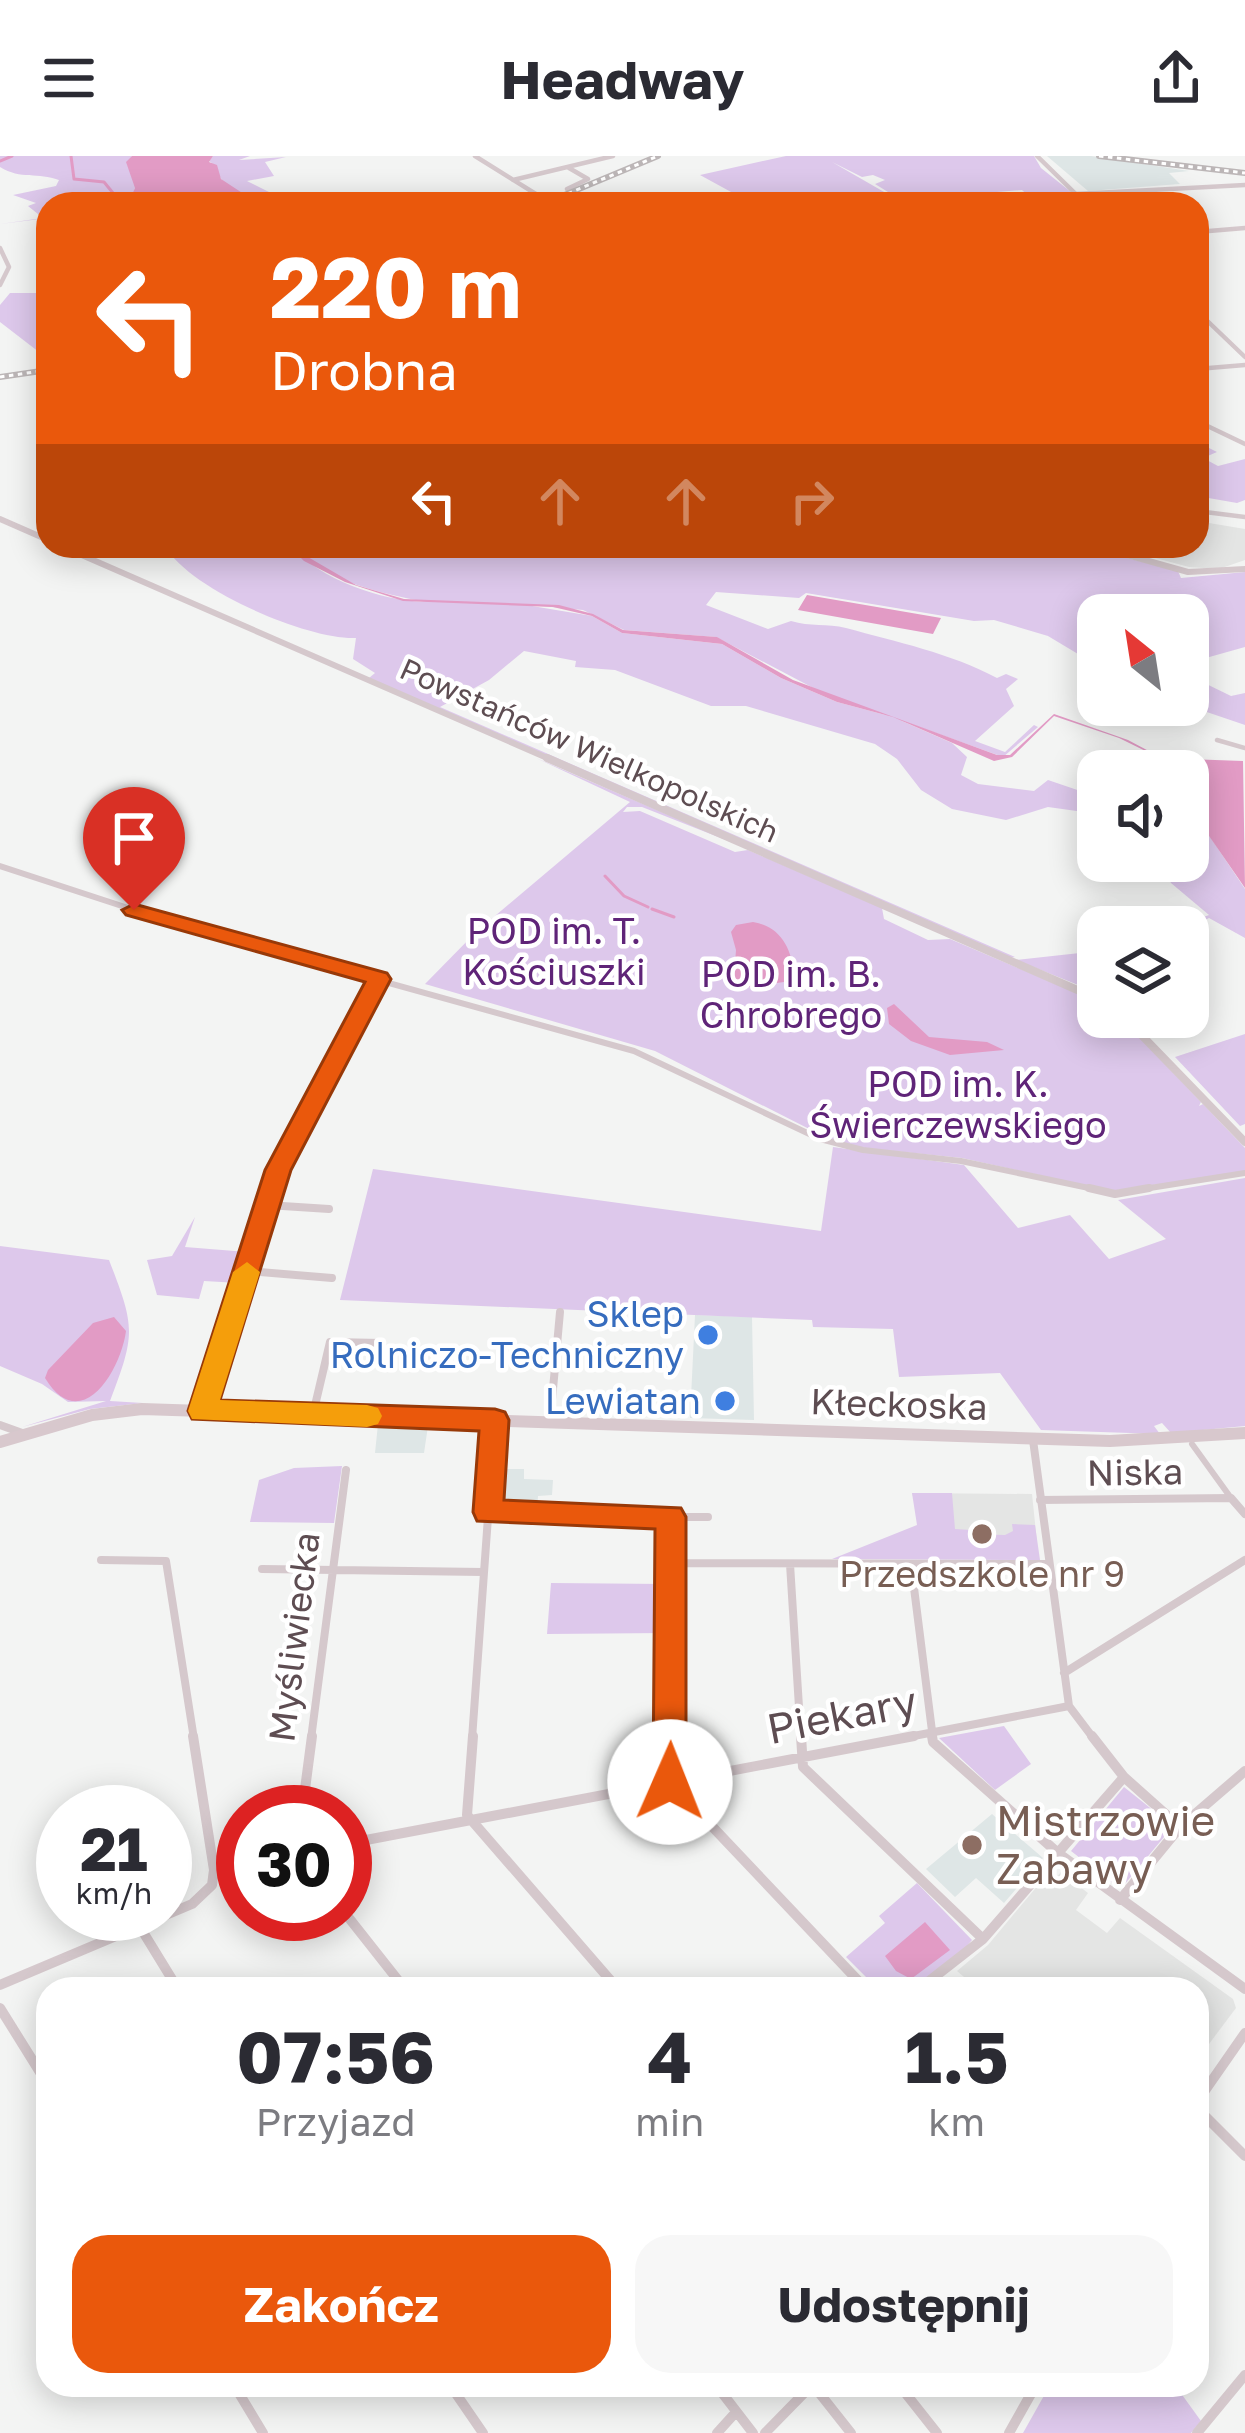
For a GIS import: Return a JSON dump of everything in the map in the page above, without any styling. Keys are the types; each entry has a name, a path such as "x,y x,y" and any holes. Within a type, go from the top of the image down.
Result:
{"main road":[{"name":"Kłeckoska","path":"0,1442 109,1412 202,1411 1133,1442 1245,1433"}],"street":[{"path":"475,156 532,192"},
{"path":"513,180 613,156"},
{"path":"1037,156 1074,192"},
{"path":"567,189 588,179 569,168"},
{"path":"1114,192 1245,185"},
{"path":"1209,231 1245,228"},
{"path":"0,248 9,267 0,284"},
{"path":"1209,324 1245,363 1209,368"},
{"path":"1209,427 1245,444"},
{"path":"1209,513 1245,518"},
{"path":"0,519 36,535"},
{"name":"Powstańców Wielkopolskich","path":"88,558 1077,990"},
{"path":"1139,558 1195,573 1245,569"},
{"path":"1217,740 1245,748"},
{"path":"0,866 183,926 665,1061 820,1139 863,1150 961,1161 1115,1193 1245,1173"},
{"path":"202,1411 267,1205 305,1113 379,979"},
{"path":"1144,1038 1245,1142"},
{"path":"267,1205 329,1209"},
{"path":"247,1271 332,1278"},
{"path":"550,1422 560,1312"},
{"path":"313,1414 330,1342 382,1343"},
{"path":"495,1420 469,1821 607,1977"},
{"path":"0,1425 26,1434"},
{"path":"1033,1438 1069,1706 1124,1777 1180,1827"},
{"name":"Niska","path":"1192,1444 1245,1514"},
{"name":"Myśliwiecka","path":"305,1785 346,1470"},
{"name":"Niska","path":"1040,1500 1231,1498"},
{"path":"488,1512 708,1517"},
{"path":"670,1517 670,1782 855,1977"},
{"path":"101,1560 166,1561 214,1870 204,1896 192,1902"},
{"path":"1064,1673 1245,1560"},
{"path":"671,1563 1048,1564"},
{"path":"790,1564 803,1767 983,1939"},
{"path":"911,1564 933,1742 1058,1852 1245,1989"},
{"path":"262,1569 483,1571"},
{"name":"Piekary","path":"372,1839 1069,1706"},
{"path":"1120,1900 1180,1827 1245,1772"},
{"path":"934,1977 983,1939 1124,1777"},
{"path":"0,1984 106,1941"},
{"path":"149,1941 171,1977"},
{"path":"367,1941 396,1977"},
{"path":"0,2008 36,2066"},
{"path":"1209,2087 1245,2033"},
{"path":"1209,2118 1245,2156"},
{"path":"1197,2433 1245,2375"},
{"path":"240,2397 263,2433"},
{"path":"458,2397 483,2433"},
{"path":"725,2397 753,2433"},
{"path":"765,2433 800,2397"},
{"path":"822,2397 851,2433"},
{"path":"908,2397 937,2433"},
{"path":"1009,2433 1029,2397"},
{"path":"717,2433 736,2412"}],"shaded area":[{"path":"132,156 213,156 209,162 217,165 221,179 241,192 133,192 126,162"},
{"path":"1047,156 1091,156 1189,171 1169,173 1180,184 1088,191"},
{"path":"1209,523 1245,529 1245,560 1219,569 1156,558 1209,558"},
{"path":"301,558 310,558 356,585 404,599 559,605 593,614 623,630 717,637 793,680 997,755 1010,755 1054,714 1077,724 1054,716 1012,757 994,761 893,717 837,702 781,678 722,644 622,633 592,616 553,607 403,601 345,582"},
{"path":"807,595 941,618 933,634 798,610"},
{"path":"1084,726 1119,738 1147,750"},
{"path":"1209,760 1243,761 1245,888 1209,836"},
{"path":"753,922 771,928 783,940 794,975 784,982 733,989 736,950 731,932 736,925"},
{"path":"894,1004 929,1037 987,1042 1004,1050 950,1055 911,1041 889,1024 887,1008"},
{"path":"695,1315 752,1317 754,1420 690,1418"},
{"path":"114,1317 126,1331 108,1379 85,1399 72,1401 59,1395 45,1378 48,1370 93,1323"},
{"path":"378,1424 428,1426 424,1453 375,1453"},
{"path":"499,1469 524,1469 524,1479 553,1480 552,1495 538,1496 537,1509 502,1509 497,1504"},
{"name":"Przedszkole nr 9","path":"912,1493 1032,1494 1037,1542 929,1556"},
{"path":"992,1814 1043,1858 1004,1903 976,1878 955,1897 926,1869"},
{"path":"1061,1872 1088,1893 1076,1910 1107,1933 1120,1918 1202,1977 964,1977 957,1971 988,1945 1039,1884 1047,1889"},
{"path":"925,1922 950,1950 914,1977 896,1971 885,1956"},
{"path":"1209,1982 1233,1999 1236,2008 1209,2044"}],"green space":[{"path":"0,156 132,156 127,164 136,181 134,192 36,192 36,203 13,195 56,186 59,180 0,167"},
{"path":"213,156 250,156 239,160 286,157 265,162 274,176 247,181 269,192 237,192 209,161"},
{"path":"786,156 1034,156 1041,168 1071,192 888,192 875,184 885,180 862,177 832,162 884,192 731,192 700,175"},
{"path":"10,293 36,293 36,350 0,322 0,305"},
{"path":"1245,459 1245,500 1209,498 1209,461 1218,466"},
{"path":"175,558 303,558 352,586 426,602 372,590 307,558 1127,558 1178,571 1181,578 1245,572 1245,647 1209,657 1209,594 1077,594 1077,653 1048,636 994,620 974,621 806,593 799,598 716,592 706,605 768,629 791,621 846,628 942,655 997,678 1006,674 1018,679 1006,689 1014,706 975,741 1005,752 1034,725 1038,727 1003,757 900,720 952,743 967,757 961,775 978,784 1034,791 1048,780 1077,790 1077,811 1048,807 1006,820 952,809 921,790 897,759 875,744 746,706 711,706 615,670 575,667 576,661 524,651 489,680 440,707 1015,957 1008,958 369,678 375,673 353,659 356,638 280,621 198,579","holes":["520,604 583,610 624,630 716,637 819,691 887,715 837,702 781,678 722,644 622,633 592,616"]},
{"path":"1209,685 1231,696 1245,693 1245,725 1209,713"},
{"path":"536,758 736,844 642,807 627,807 623,812 640,811 735,852 748,850 882,908 884,919 928,940 950,939 1077,993 1077,1038 1140,1038 1201,1102 1199,1106 1203,1104 1245,1148 1245,1172 1111,1191 962,1158 864,1148 827,1138 655,1051 425,984 476,932 630,802"},
{"path":"1209,835 1245,889 1245,938 1209,918 1209,906 1198,906 1171,883 1209,882"},
{"path":"1077,953 1077,985 1016,960"},
{"path":"1245,1034 1245,1124 1240,1126 1175,1057"},
{"path":"833,1147 964,1165 1018,1228 1070,1215 1109,1259 1166,1239 1118,1200 1245,1178 1245,1426 1171,1433 1162,1423 1154,1426 1160,1434 1041,1430 1000,1373 899,1377 893,1329 813,1327 812,1320 340,1300 373,1169 821,1231"},
{"path":"195,1217 185,1247 247,1252 239,1283 204,1281 199,1299 157,1295 147,1260 172,1256"},
{"path":"0,1246 109,1260 129,1330 110,1401 143,1403 90,1409 22,1427 106,1401 68,1402 42,1384 0,1366"},
{"path":"342,1466 334,1523 250,1522 259,1480 294,1468"},
{"path":"912,1493 952,1493 955,1529 972,1534 1005,1535 1013,1531 1012,1524 1035,1525 1040,1560 832,1559 917,1525"},
{"path":"551,1583 665,1584 665,1633 547,1634"},
{"path":"1004,1726 1031,1764 995,1790 939,1738"},
{"path":"1124,1787 1164,1819 1169,1831 1124,1885 1115,1885 1071,1851"},
{"path":"917,1883 972,1940 928,1977 866,1977 846,1957 885,1923 879,1916"},
{"path":"1043,2397 1184,2397 1201,2421 1191,2433 1023,2433"}],"waterway":[{"path":"0,161 12,156"},
{"path":"71,156 74,179 104,182 112,192"},
{"path":"605,876 624,896 648,907"},
{"path":"652,909 674,917"}],"railway":[{"path":"572,192 658,156"},
{"path":"1099,156 1245,173"},
{"path":"0,377 36,372"}],"slow traffic":[{"path":"247,1272 202,1411 367,1416"}],"place":[{"name":"Sklep Rolniczo-Techniczny","path":"708,1335"},
{"name":"Lewiatan","path":"725,1401"},
{"name":"Przedszkole nr 9","path":"982,1534"},
{"name":"Mistrzowie Zabawy","path":"972,1845"}],"route":[{"path":"134,910 379,979 278,1170 202,1411 495,1420 488,1512 670,1517 670,1782"}],"park label":[{"name":"POD im. T. Kościuszki","path":"554,952"},
{"name":"POD im. B. Chrobrego","path":"791,994"},
{"name":"POD im. K. Świerczewskiego","path":"958,1104"}]}
